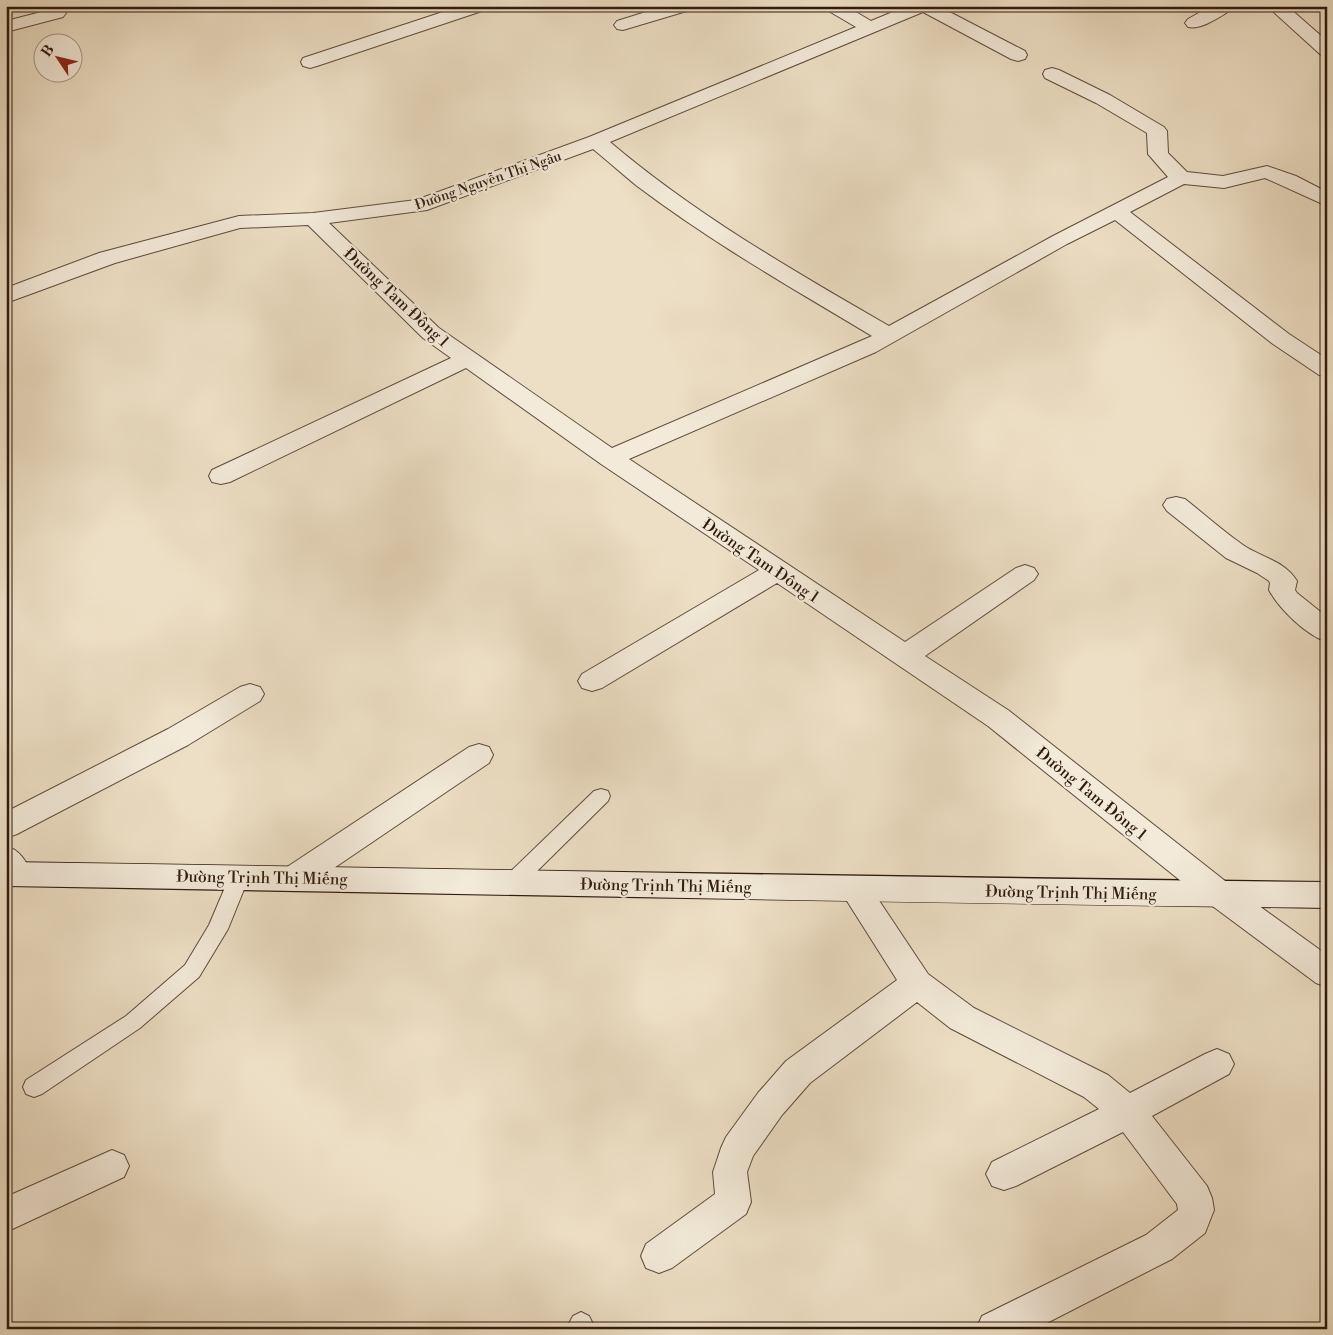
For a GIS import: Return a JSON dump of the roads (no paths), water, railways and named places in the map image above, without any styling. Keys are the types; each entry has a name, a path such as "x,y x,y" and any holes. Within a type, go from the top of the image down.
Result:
{"street":[{"path":"310,62 479,6"},
{"path":"623,25 684,6"},
{"path":"833,6 869,27"},
{"path":"924,6 1018,55"},
{"name":"Đường Nguyễn Thị Ngâu","path":"10,290 107,258 239,222 313,219 420,206 596,141 869,27 924,6"},
{"path":"1194,23 1226,6"},
{"path":"1276,6 1327,51"},
{"path":"6,27 57,13"},
{"path":"1052,74 1103,99 1157,132 1158,154 1180,178"},
{"path":"596,141 645,182 730,240 889,336"},
{"path":"610,458 868,348 1060,240 1180,178 1224,182 1267,172 1288,180 1327,200"},
{"path":"1116,211 1282,339 1327,370"},
{"name":"Đường Tam Đông 1","path":"313,219 430,333 610,458 998,718 1218,893 1327,973"},
{"path":"221,476 467,359"},
{"path":"1176,505 1235,552 1244,558 1264,564 1277,573 1284,582 1282,590 1287,599 1327,632"},
{"path":"592,681 777,571"},
{"path":"905,656 1025,574"},
{"path":"6,826 178,737 250,694"},
{"path":"295,878 479,755"},
{"name":"Đường Trịnh Thị Miếng","path":"10,869 239,877 855,890 1327,895"},
{"path":"855,890 917,984 962,1018 1096,1086 1128,1112 1194,1198 1196,1210 1192,1221 1158,1247 995,1329"},
{"path":"659,1256 733,1202 730,1172 738,1148 770,1104 798,1072 917,984"},
{"path":"1004,1174 1128,1112 1217,1064"},
{"path":"6,1215 112,1166"}],"lane":[{"path":"513,882 601,796"},
{"path":"34,1087 133,1022 192,971 218,929 239,877"}]}
